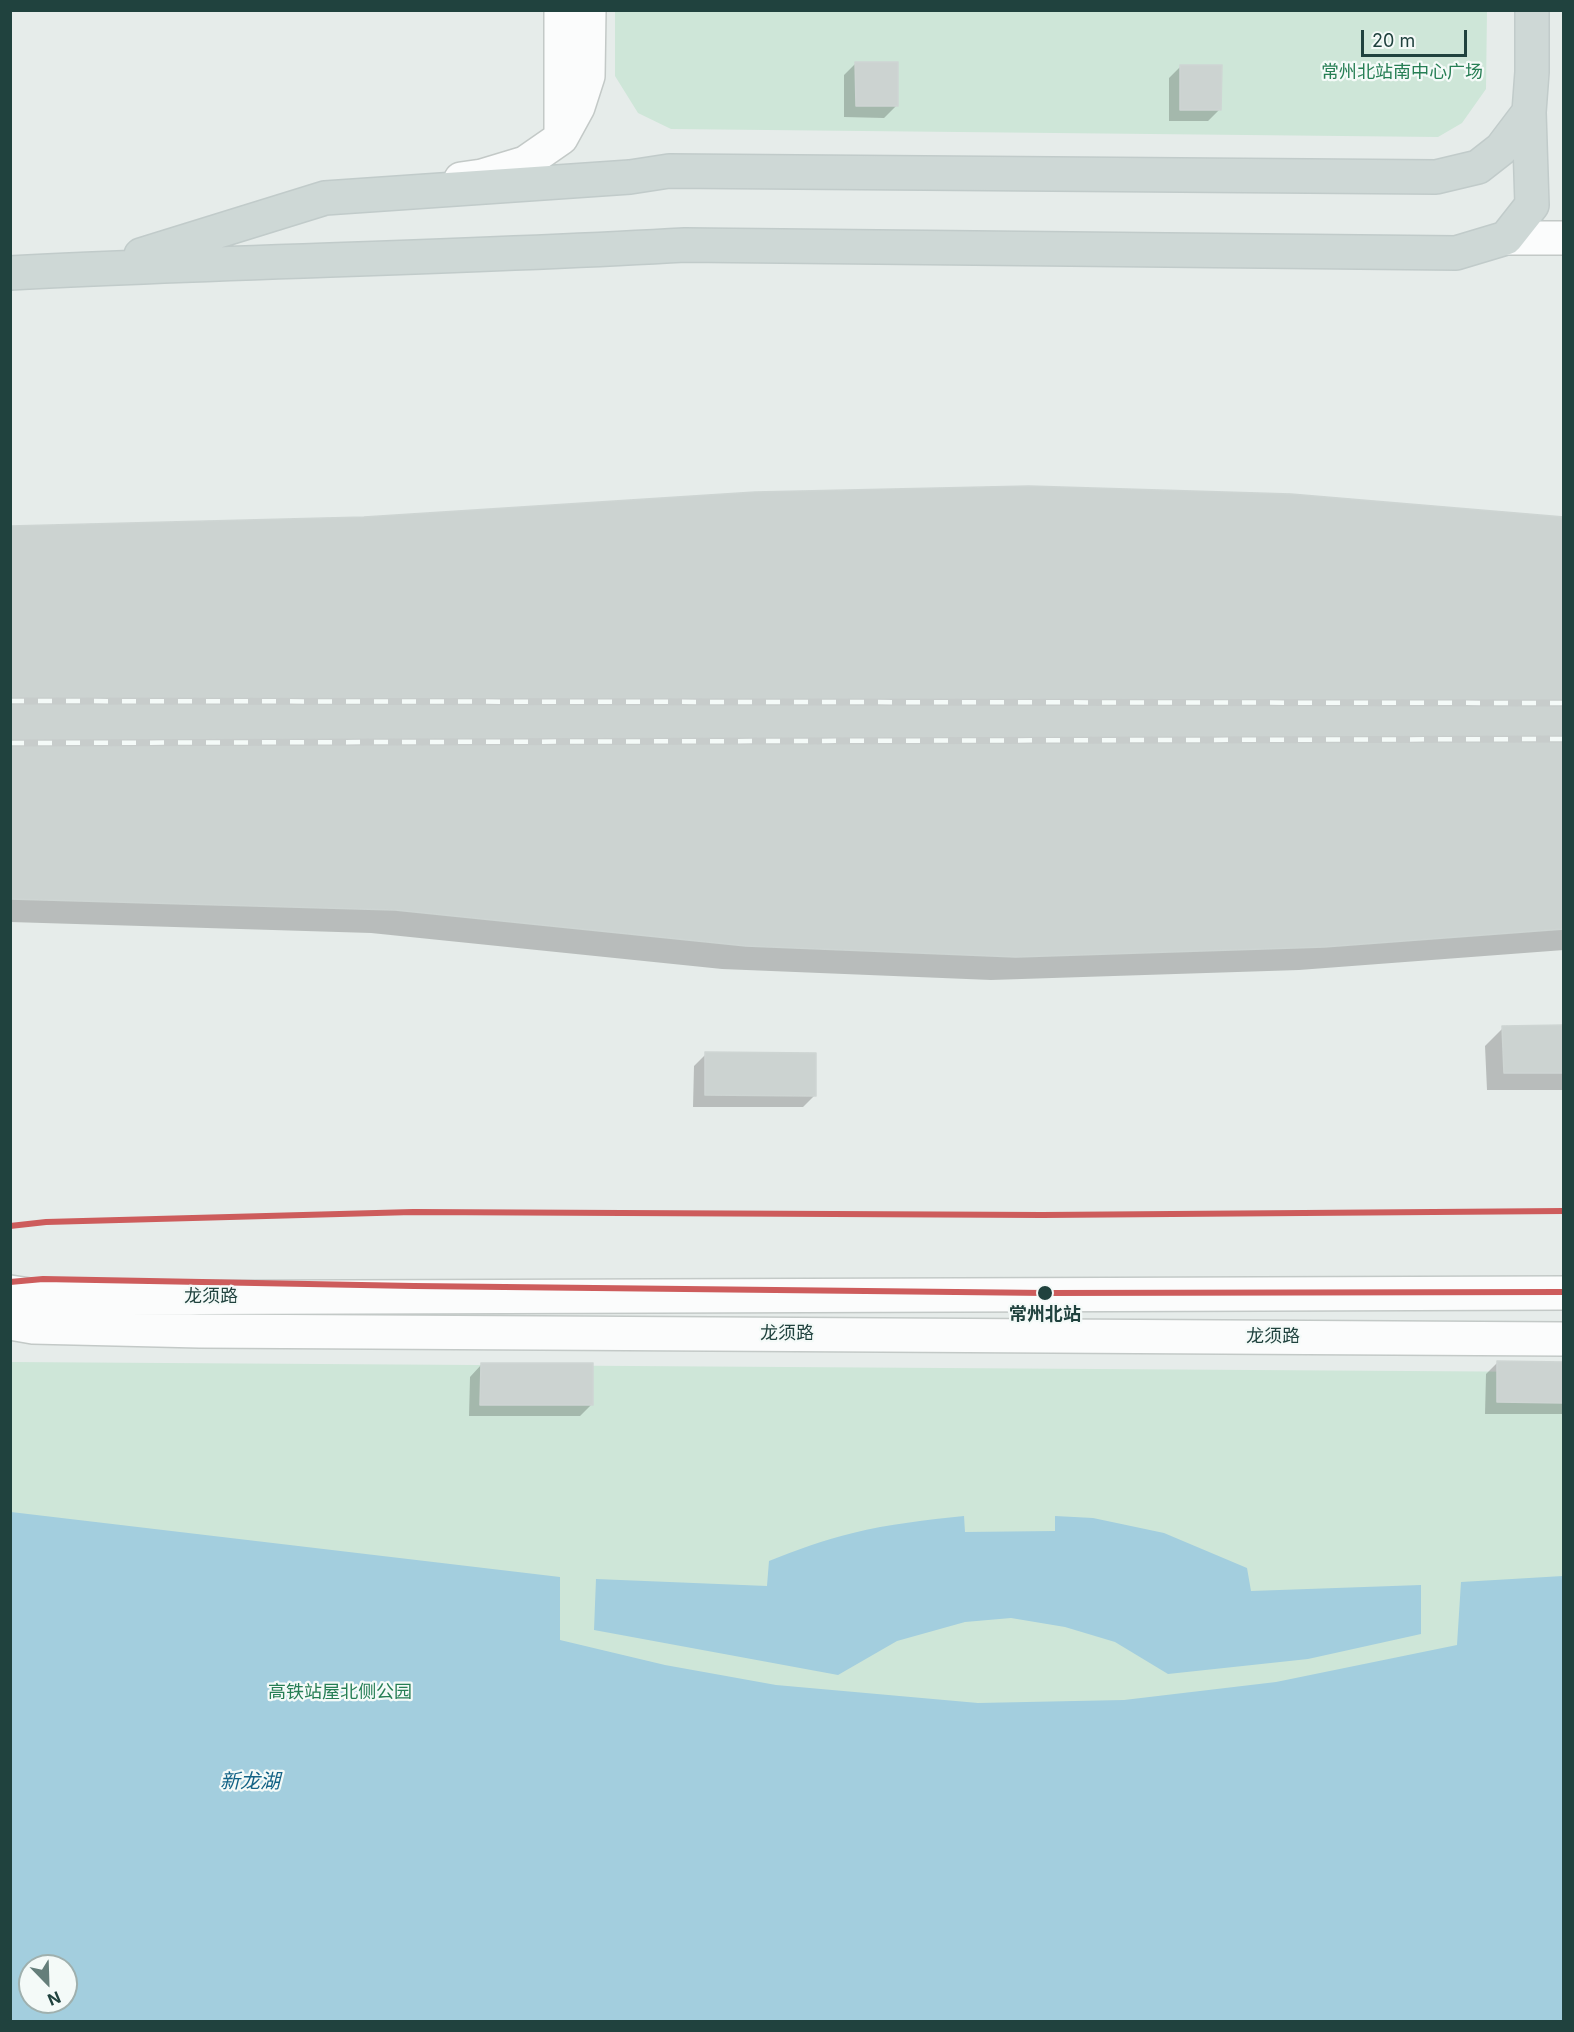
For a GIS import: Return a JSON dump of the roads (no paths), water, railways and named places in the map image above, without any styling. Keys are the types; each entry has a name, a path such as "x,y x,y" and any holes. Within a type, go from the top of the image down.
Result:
{"main road":[{"path":"10,273 560,252 685,245 1456,253 1506,238 1532,205 1529,112 1532,72 1532,10"},
{"path":"99,268 325,198 630,177 669,171 1436,177 1478,167 1501,149 1529,112"}],"street":[{"path":"561,10 561,138"},
{"path":"325,198 482,176 525,163 561,138 578,107 588,76 589,10"},
{"path":"1506,238 1563,238"},
{"name":"龙须路","path":"10,1292 49,1298 1563,1293"},
{"name":"龙须路","path":"10,1323 33,1326 212,1331 1563,1339"}],"water":[{"name":"新龙湖","path":"11,1512 560,1577 560,1640 665,1665 776,1685 978,1703 1124,1700 1276,1682 1457,1645 1461,1582 1563,1576 1563,2021 11,2021"},
{"path":"964,1516 965,1532 1055,1531 1055,1516 1093,1518 1164,1533 1247,1568 1251,1591 1421,1585 1421,1634 1308,1659 1168,1674 1115,1642 1065,1627 1011,1618 965,1622 897,1641 838,1675 594,1630 596,1579 767,1586 769,1561 800,1549 867,1530"}],"railway":[{"path":"10,701 1564,703"},
{"path":"10,743 1564,739"}],"place":[{"name":"常州北站","path":"1045,1293"}],"park label":[{"name":"常州北站南中心广场","path":"1402,73"},
{"name":"高铁站屋北侧公园","path":"340,1693"}]}
